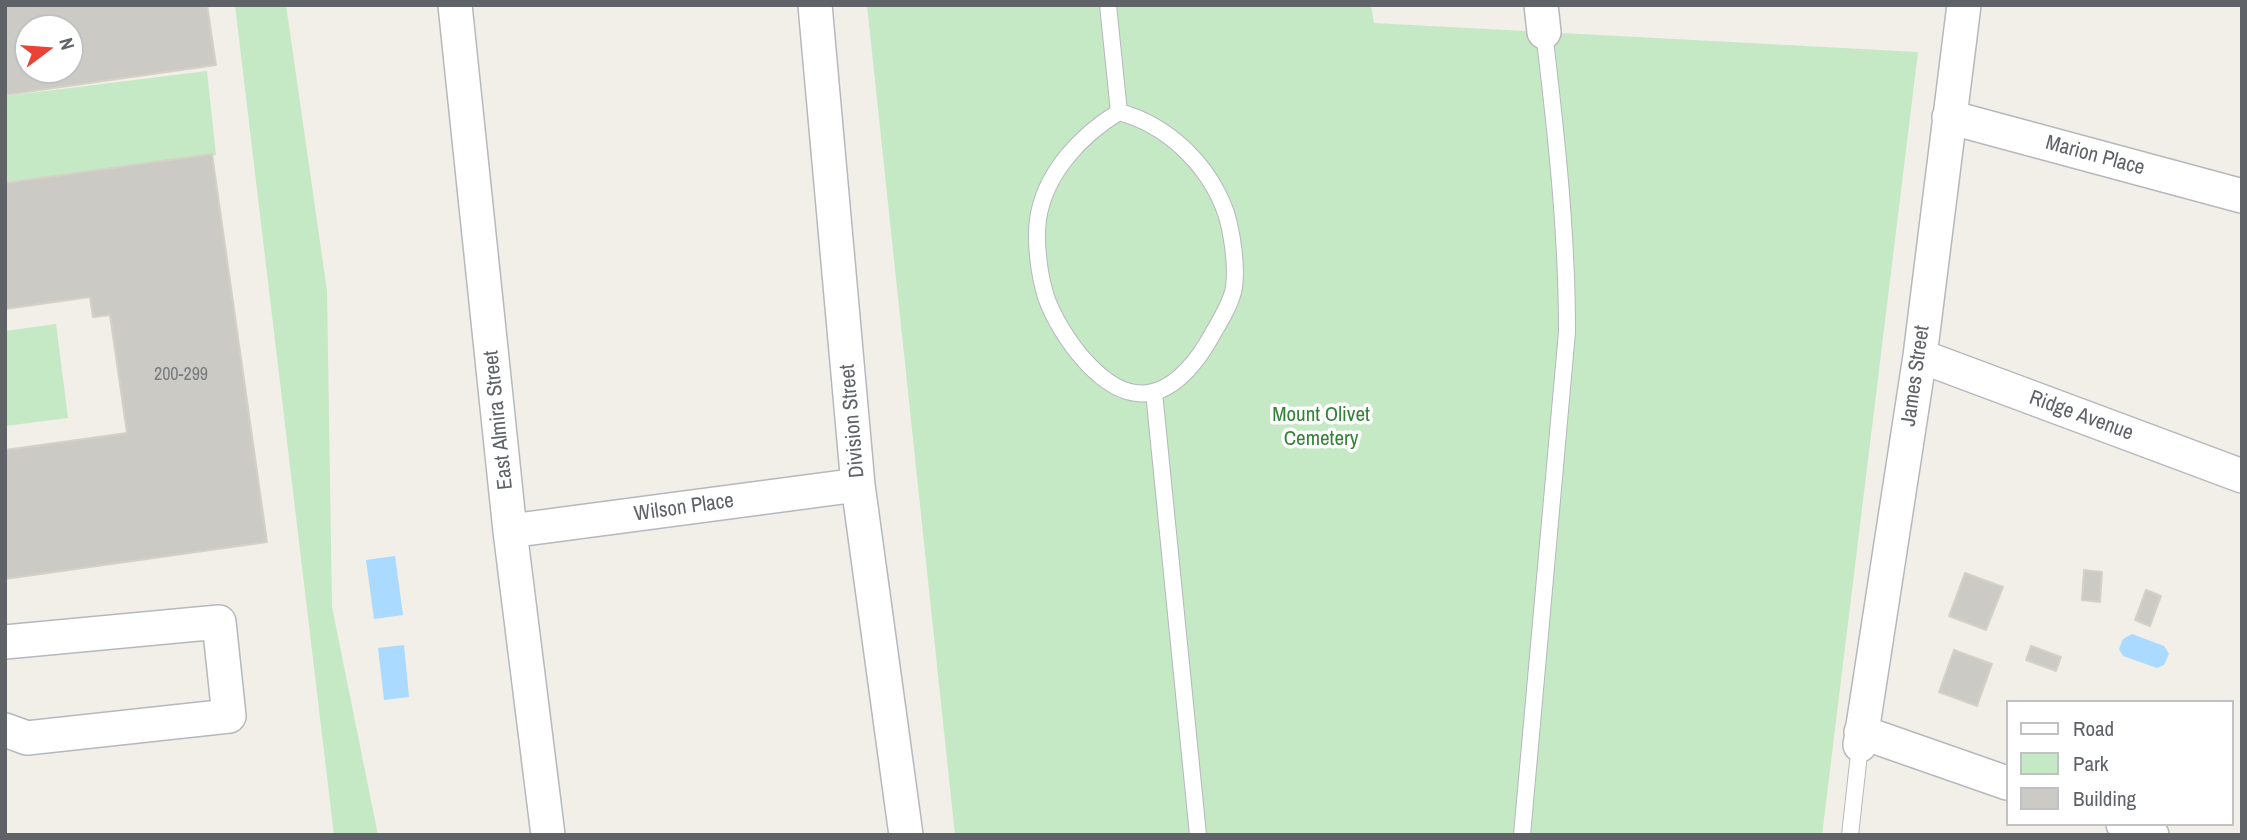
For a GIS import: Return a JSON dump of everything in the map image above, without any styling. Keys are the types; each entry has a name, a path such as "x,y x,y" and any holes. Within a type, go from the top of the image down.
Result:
{"street":[{"name":"East Almira Street","path":"455,5 510,531 548,835"},
{"name":"Division Street","path":"815,5 858,485 906,835"},
{"name":"James Street","path":"1860,738 1920,356 1964,5"},
{"name":"Marion Place","path":"1949,117 2242,196"},
{"name":"Ridge Avenue","path":"1920,356 2242,476"},
{"name":"Wilson Place","path":"510,531 858,485"},
{"path":"5,642 219,622 229,716 27,738 5,730"},
{"path":"1860,738 2006,783"},
{"path":"2128,826 2152,835"}],"lane":[{"path":"1108,5 1119,112"},
{"path":"1522,835 1567,332 1567,262 1561,177 1542,19"},
{"path":"1119,112 1137,117 1187,150 1213,182 1226,215 1232,249 1234,287 1201,356 1178,378 1154,392 1140,393 1113,386 1087,363 1063,334 1046,298 1039,267 1038,218 1050,183 1070,151 1099,124 1119,112"},
{"path":"1154,392 1198,835"},
{"path":"1850,835 1860,738"}],"green space":[{"path":"235,5 286,5 327,291 332,607 378,835 334,835"},
{"name":"Mount Olivet Cemetery","path":"867,5 1371,5 1374,23 1918,52 1822,835 955,835"},
{"path":"207,71 216,155 5,182 5,96"},
{"path":"56,324 68,418 5,426 5,331"}],"water":[{"path":"395,556 403,615 374,619 366,560"},
{"path":"2132,634 2164,646 2169,654 2164,665 2157,668 2123,656 2119,649 2123,639"},
{"path":"404,645 409,697 384,700 378,648"}],"building":[{"path":"5,5 207,5 216,65 84,84 84,14 14,14 14,84 82,84 5,95"},
{"path":"212,154 267,542 5,579 5,450 127,433 110,315 93,317 90,297 5,309 5,183"},
{"path":"2084,570 2102,572 2100,602 2082,600"},
{"path":"1965,573 2003,587 1986,630 1949,616"},
{"path":"2146,590 2161,596 2150,626 2135,620"},
{"path":"2031,646 2061,657 2056,671 2026,660"},
{"path":"1954,650 1992,664 1977,706 1939,692"}]}
